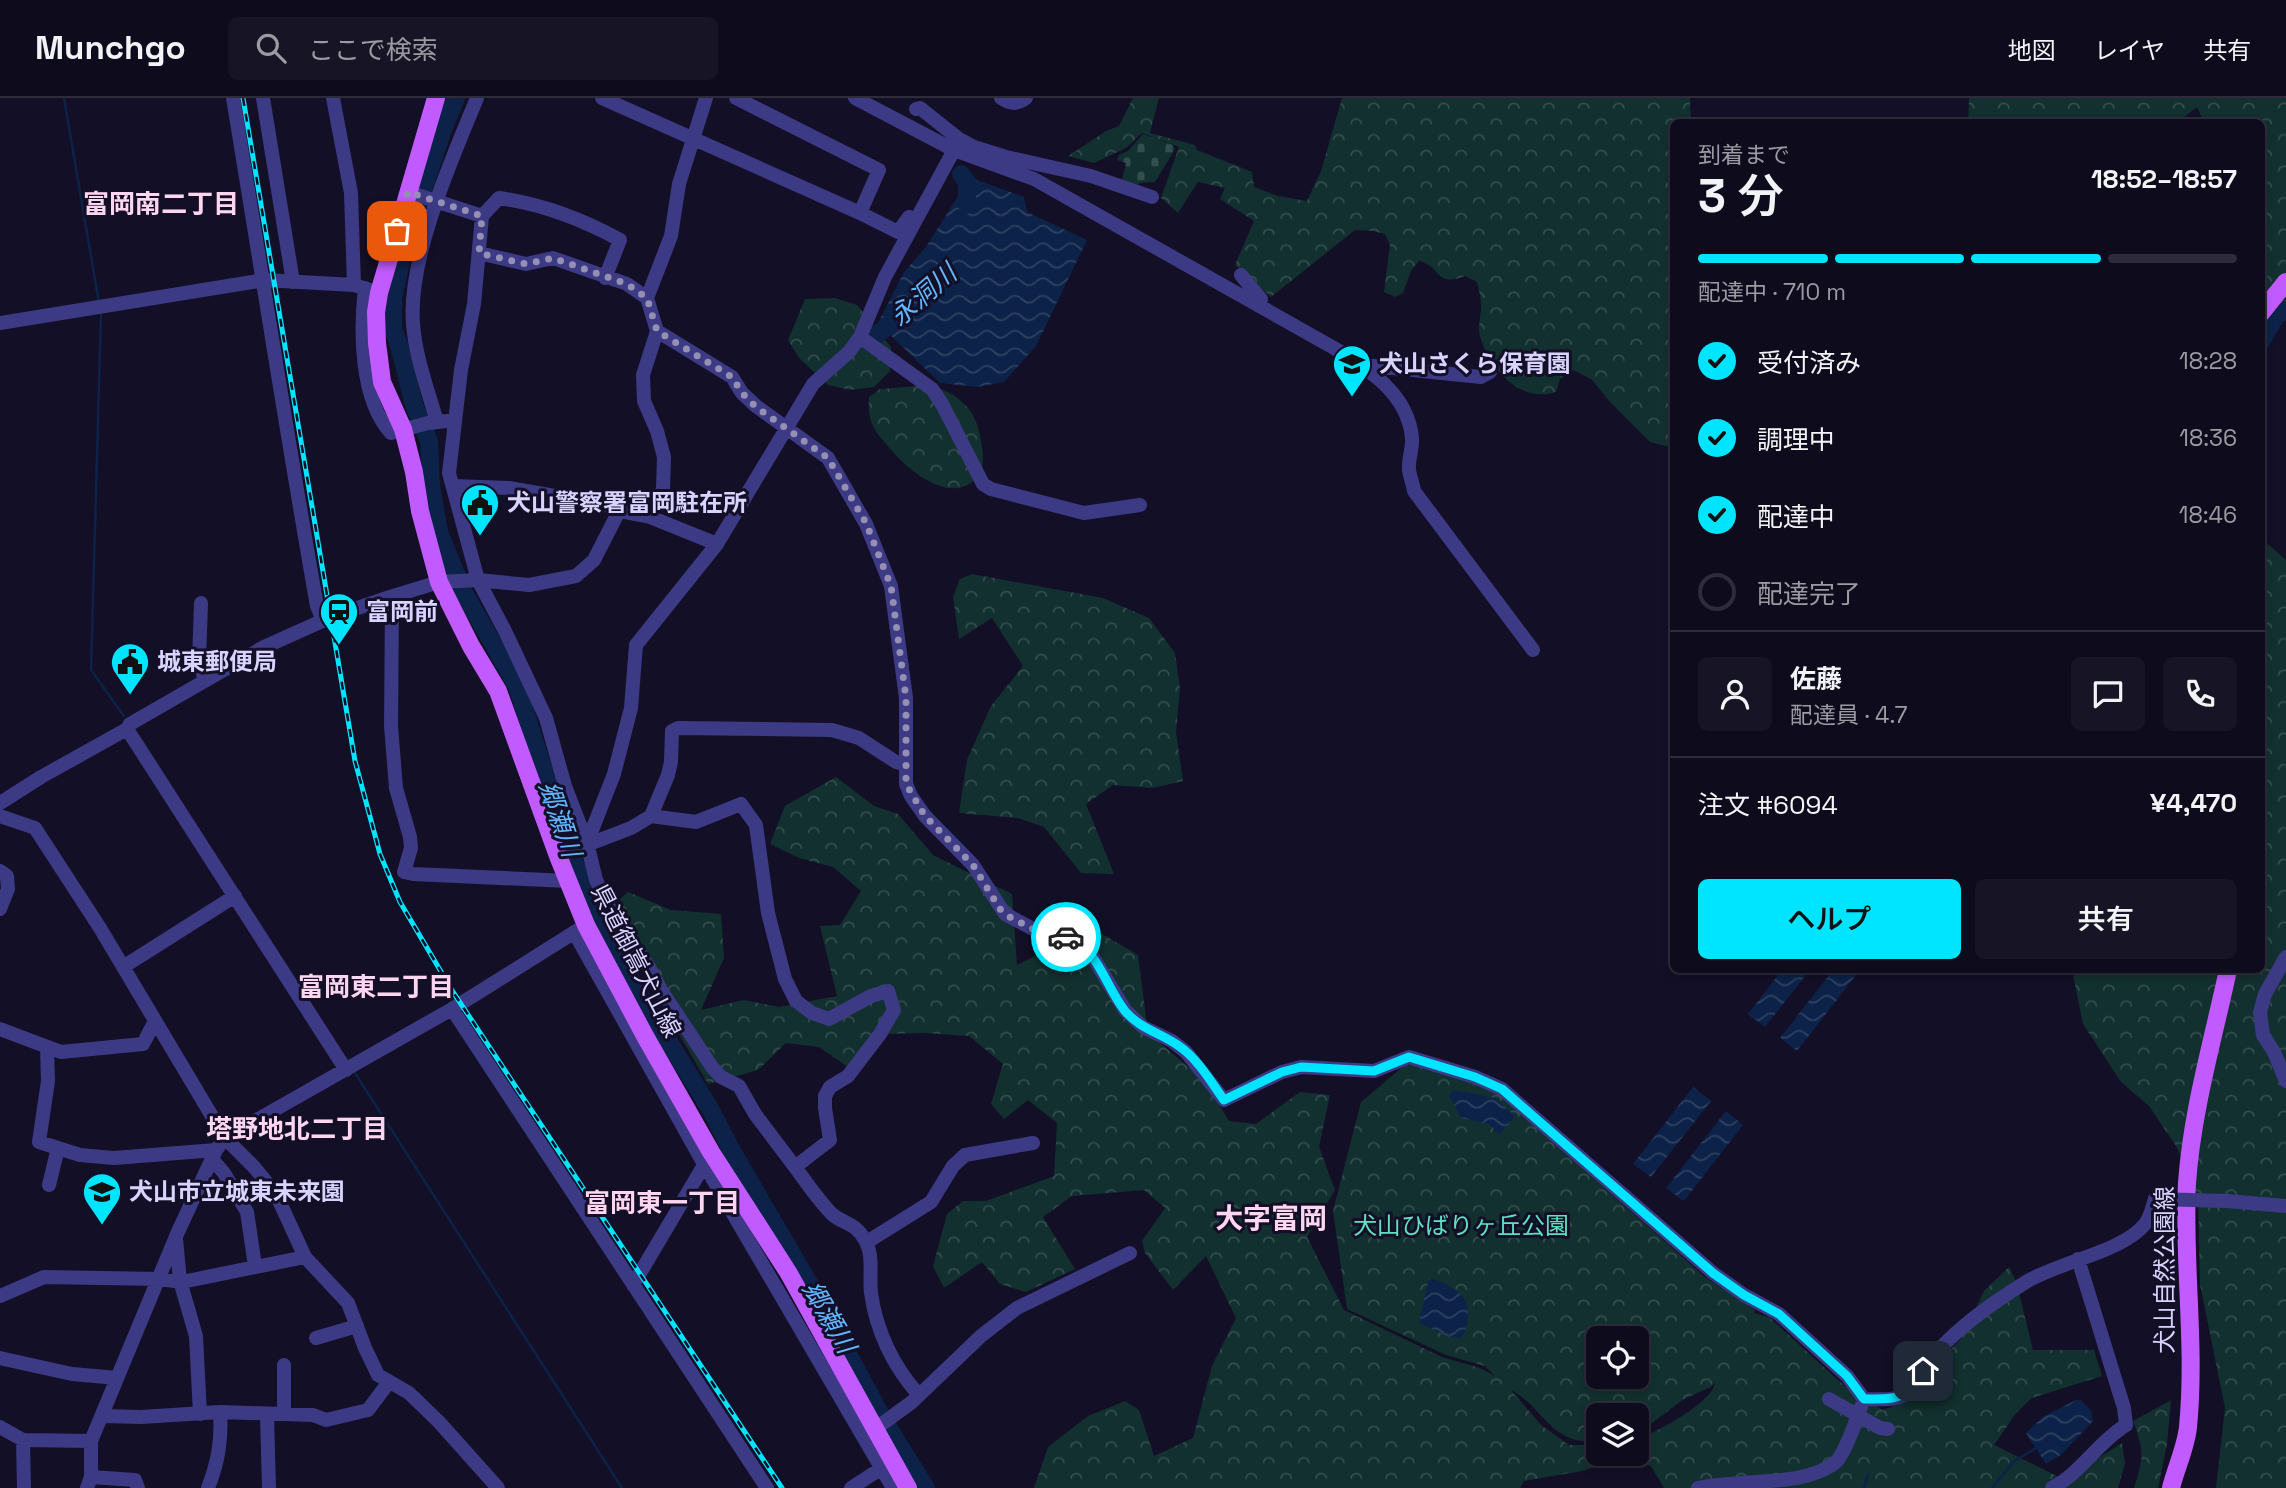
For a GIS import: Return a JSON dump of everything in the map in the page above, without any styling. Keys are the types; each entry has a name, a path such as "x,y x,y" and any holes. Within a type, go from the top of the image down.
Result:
{"main road":[{"name":"県道御嵩犬山線","path":"436,98 408,192 366,289 376,312 382,382 403,429 420,511 439,582 471,646 498,691 560,855 580,928 645,1036 708,1158 788,1272 878,1427 888,1465 908,1488"},
{"path":"2265,308 2286,282"},
{"name":"犬山自然公園線","path":"2171,1488 2188,1429 2192,1322 2185,1250 2188,1181 2195,1118 2227,973"}],"street":[{"path":"233,98 288,443 317,606 323,621"},
{"path":"263,98 293,282"},
{"path":"0,323 264,280 366,289 333,98"},
{"path":"433,422 412,321 414,291 436,202 477,98"},
{"path":"602,98 898,232 938,175 943,174"},
{"path":"650,517 663,489 664,457 644,401 643,375 657,331 647,298 671,236 679,184 706,98"},
{"path":"736,98 879,170 860,213"},
{"path":"855,98 954,150 1034,179 1334,348 1368,371 1395,396 1407,413 1412,440 1409,469 1414,491 1533,650"},
{"path":"1001,98 1009,103 1018,103 1026,98"},
{"path":"912,130 917,118 915,103"},
{"path":"915,103 959,139 974,147 1091,176 1153,197"},
{"path":"587,843 614,774 631,708 636,645 717,544 813,384 849,352 860,337 885,277 954,150"},
{"path":"408,192 482,216"},
{"path":"605,278 620,240 589,223 527,202 499,198 482,216 474,304 461,370 449,473 478,580 546,718 565,786 587,843 596,880 618,925 628,934 712,1068 721,1077 739,1086 755,1114 835,1216 854,1225 867,1242 875,1317 904,1379 918,1394"},
{"path":"479,253 526,264 553,258 627,284 647,298"},
{"path":"1241,275 1259,294 1259,306"},
{"path":"657,331 732,377 742,393 756,407 828,458 866,523 891,586 906,698 906,784 925,816 973,865 1000,909 1027,926 1068,937 1085,947 1125,1010 1143,1027 1172,1041 1186,1052 1224,1100 1282,1072 1301,1067 1374,1071 1409,1057 1475,1077 1502,1089 1713,1273 1744,1295 1779,1314 1812,1342 1847,1376 1864,1399"},
{"path":"860,337 932,389 983,484 991,489 1084,513 1140,505"},
{"path":"1368,371 1373,366 1481,377 1490,372"},
{"path":"403,429 433,422 455,421"},
{"path":"453,486 509,488 606,505 619,511 650,517 717,544"},
{"path":"0,803 262,648 323,621 439,582 478,580 529,585 576,576 594,560 619,511"},
{"path":"390,597 391,726 396,788 411,848 404,872 568,881"},
{"path":"201,603 199,662 205,681"},
{"path":"651,816 671,762 672,731 678,728 832,730 859,738 896,762 904,764"},
{"path":"127,729 235,896 351,1067"},
{"path":"560,855 631,828 651,816 696,822 741,804 756,825 768,913 785,979 796,1001 812,1013 829,1019 871,996 888,991 894,1010 887,1022 848,1076 830,1087 825,1096 830,1140 795,1167"},
{"path":"0,816 35,828 155,1021 217,1149 225,1173 247,1212 256,1266"},
{"path":"0,870 7,876 8,882 0,909"},
{"path":"123,967 235,896"},
{"path":"47,1048 48,1081 39,1142 80,1155 114,1158 217,1149 452,1009 580,928"},
{"path":"2286,957 2265,994 2260,1012 2263,1035 2274,1052 2286,1081"},
{"path":"452,1009 767,1488"},
{"path":"0,1029 61,1052 143,1044 155,1021"},
{"path":"867,1242 931,1202 953,1166 965,1155 1033,1143"},
{"path":"49,1185 58,1148"},
{"path":"138,1488 135,1480 89,1483 92,1441 176,1238 217,1149"},
{"path":"217,1149 254,1167 276,1194 305,1257 348,1303 378,1375 409,1393 498,1488"},
{"path":"633,1285 708,1158 888,1465 893,1488"},
{"path":"1864,1399 1897,1398 1911,1390 1936,1352 1955,1335 2027,1282 2127,1240 2151,1215 2155,1199 2286,1206"},
{"path":"176,1238 180,1281 197,1336 200,1414"},
{"path":"878,1427 896,1416 981,1336 1017,1308 1130,1253"},
{"path":"0,1296 44,1277 180,1281 305,1257"},
{"path":"2052,1488 2078,1471 2113,1433 2126,1424 2124,1408 2078,1259"},
{"path":"316,1338 357,1326"},
{"path":"0,1358 72,1374 117,1378"},
{"path":"284,1365 284,1414"},
{"path":"103,1416 141,1418 220,1412 313,1415 326,1420 368,1410 389,1382"},
{"path":"1829,1399 1880,1428 1888,1429"},
{"path":"1698,1488 1718,1485 1784,1486 1812,1482 1838,1461 1864,1399"},
{"path":"208,1488 222,1436 220,1412"},
{"path":"267,1415 269,1488"},
{"path":"0,1427 23,1440 92,1441"},
{"path":"23,1440 23,1488"},
{"path":"851,1488 888,1465"}],"green space":[{"path":"1133,98 1159,98 1150,133 1195,145 1197,150 1252,172 1254,187 1278,196 1307,201 1321,171 1342,98 1690,98 1691,119 1670,119 1670,447 1650,442 1592,380 1574,370 1560,379 1556,392 1543,394 1530,393 1508,380 1491,360 1480,336 1481,300 1477,282 1465,276 1443,278 1432,267 1419,261 1411,271 1403,293 1395,297 1384,292 1390,245 1385,234 1355,230 1271,297 1235,265 1254,221 1220,199 1225,188 1198,182 1178,213 1161,198 1179,147 1142,133 1126,148 1094,163 1068,156 1106,131 1119,126"},
{"path":"1969,98 2286,98 2286,316 2270,328 2265,337 2265,119 2200,119 2202,118 2197,107 2182,119 1968,119"},
{"path":"1143,134 1173,145 1175,149 1155,182 1140,183 1134,188 1122,180 1126,163 1117,160 1119,155 1128,151"},
{"path":"835,298 857,305 891,347 890,371 874,387 850,390 828,385 799,358 788,340 805,299"},
{"path":"932,385 953,395 968,407 980,435 983,464 980,473 971,483 960,488 936,484 902,462 874,428 870,415 869,397 880,389"},
{"path":"2265,542 2286,560 2286,1488 2216,1488 2225,1408 2200,1284 2198,1195 2176,1146 2149,1106 2121,1082 2083,1024 2073,973 2265,973"},
{"path":"972,574 1103,598 1149,618 1175,653 1180,688 1176,732 1183,781 1153,788 1113,785 1086,804 1114,874 1081,873 1044,827 1018,818 959,813 967,760 991,706 1023,666 992,618 959,639 953,597 960,579"},
{"name":"犬山ひばりヶ丘公園","path":"836,777 874,806 898,814 933,855 1012,894 1017,965 1092,928 1138,955 1148,1033 1205,1081 1229,1121 1256,1124 1300,1092 1330,1095 1319,1147 1335,1190 1307,1237 1344,1310 1442,1357 1480,1368 1495,1376 1485,1366 1446,1355 1347,1309 1333,1211 1361,1102 1406,1064 1443,1072 1501,1096 1705,1277 1755,1310 1754,1313 1769,1317 1848,1389 1883,1410 1912,1399 1935,1365 1961,1339 1984,1291 2009,1267 2016,1281 2033,1350 2094,1350 2102,1376 2032,1398 2016,1413 1994,1445 2071,1483 2095,1460 2122,1443 2125,1463 2118,1488 1664,1488 1649,1465 1649,1434 1695,1407 1705,1399 1715,1382 1711,1387 1684,1399 1649,1425 1649,1403 1586,1403 1586,1441 1558,1431 1511,1390 1541,1425 1569,1445 1586,1445 1586,1466 1597,1466 1524,1481 1520,1488 1034,1488 1048,1447 1088,1416 1125,1401 1139,1410 1154,1456 1193,1438 1212,1366 1236,1318 1206,1256 1173,1290 1145,1253 1142,1241 1165,1208 1144,1190 1072,1196 1043,1217 1075,1269 1026,1292 1000,1284 982,1262 944,1288 933,1266 947,1214 963,1201 986,1201 1054,1176 1057,1123 1028,1100 1004,1119 991,1104 1003,1064 969,1036 885,1034 855,1072 819,1047 786,1043 758,1070 708,1084 649,983 620,899 628,892 671,910 721,914 724,958 701,1010 744,1000 779,1007 837,996 820,926 840,925 861,891 833,867 799,858 770,844 785,806"},
{"path":"2171,1400 2167,1444 2158,1488 2134,1488 2141,1454 2133,1421"}],"water":[{"path":"974,179 1024,197 1027,212 1087,240 1036,346 1004,382 977,387 940,383 878,323 904,272 926,247 967,182"},
{"path":"1780,973 1808,973 1765,1027 1748,1014"},
{"path":"1831,973 1857,974 1797,1051 1780,1038"},
{"path":"1693,1087 1711,1101 1651,1177 1633,1164"},
{"path":"1454,1090 1495,1098 1515,1116 1500,1135 1489,1124 1461,1118 1449,1095"},
{"path":"1726,1111 1743,1125 1684,1201 1666,1188"},
{"path":"1429,1278 1449,1286 1464,1298 1468,1316 1461,1338 1450,1337 1419,1323"},
{"path":"2081,1400 2091,1411 2093,1421 2062,1454 2046,1464 2026,1433 2044,1416"}],"waterway":[{"path":"64,98 99,303"},
{"name":"郷瀬川","path":"456,98 405,244 393,298 393,329 414,405 429,441 431,485 439,532 463,591 517,686 571,856 635,987 709,1107 883,1419 926,1488"},
{"name":"永洞川","path":"961,174 967,182 967,205"},
{"path":"2265,335 2277,314 2286,311"},
{"path":"101,313 91,670 124,716"},
{"name":"永洞川","path":"877,335 901,314"},
{"path":"353,1070 622,1488"},
{"path":"1992,1488 2013,1462 2036,1448"},
{"path":"1864,1488 1868,1474"}],"railway":[{"path":"243,98 355,761 380,854 400,902 453,992 782,1488"}],"way so far":[{"path":"397,231 408,192 482,216 479,253 526,264 553,258 627,284 647,298 657,331 732,377 742,393 756,407 828,458 866,523 891,586 906,698 904,764 906,784 911,796 925,816 973,865 1005,914 1035,930 1066,937"}],"place":[{"name":"犬山さくら保育園","path":"1352,398"},
{"name":"犬山警察署富岡駐在所","path":"480,537"},
{"name":"富岡前","path":"339,646"},
{"name":"城東郵便局","path":"130,696"},
{"name":"犬山市立城東未来園","path":"102,1226"}],"district":[{"name":"富岡南二丁目","path":"161,204"},
{"name":"富岡東二丁目","path":"376,987"},
{"name":"塔野地北二丁目","path":"297,1129"},
{"name":"富岡東一丁目","path":"662,1203"},
{"name":"大字富岡","path":"1271,1218"}],"route":[{"path":"1066,937 1085,947 1091,954 1125,1010 1135,1021 1180,1046 1224,1100 1282,1072 1301,1067 1374,1071 1409,1057 1475,1077 1502,1089 1713,1273 1744,1295 1779,1314 1847,1376 1864,1399 1897,1398 1911,1390 1923,1371"}]}
